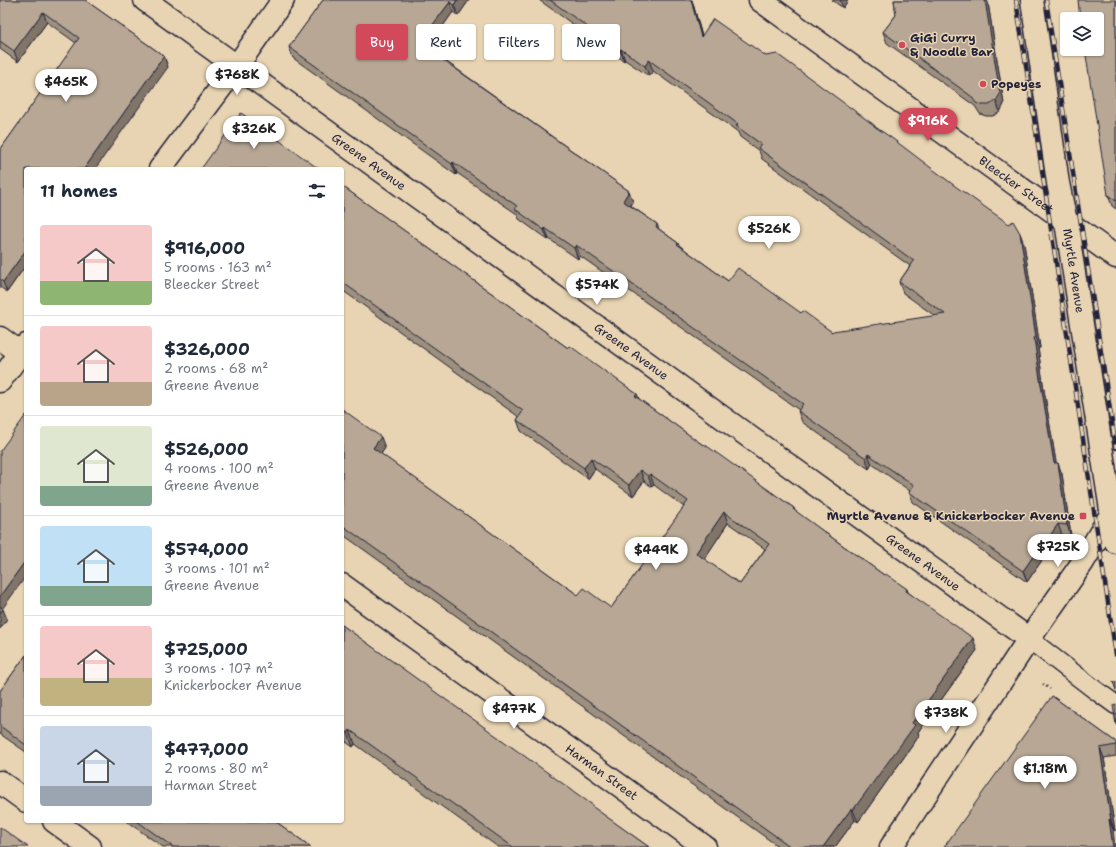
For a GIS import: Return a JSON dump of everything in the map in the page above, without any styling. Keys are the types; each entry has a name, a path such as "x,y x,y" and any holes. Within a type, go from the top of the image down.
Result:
{"street":[{"name":"Greene Avenue","path":"145,0 1029,639 1116,705"},
{"path":"161,167 237,66 283,0"},
{"name":"Bleecker Street","path":"760,0 1116,257"},
{"name":"Myrtle Avenue","path":"1032,0 1058,183 1066,222 1114,510 1116,542"},
{"path":"0,338 24,352 0,381"},
{"path":"891,847 1029,639 1083,562 1114,510"},
{"name":"Harman Street","path":"344,586 705,847"},
{"path":"0,782 24,800"},
{"path":"57,823 90,847"}],"building":[{"path":"0,0 85,0 164,56 85,167 24,167 24,253 3,282 0,279 0,150 79,38 43,12 14,51 0,41"},
{"path":"323,0 457,0 454,5 450,2 433,24 416,24 416,60 443,60 629,191 623,201 657,224 656,227 678,243 677,244 728,281 738,268 801,313 803,311 832,332 945,314 899,282 914,261 758,148 761,144 736,126 738,124 716,108 649,60 645,66 621,49 620,50 620,24 584,24 550,0 691,0 701,37 713,19 766,56 777,54 955,186 1009,224 1013,221 1020,233 1036,337 1034,338 1040,379 1054,463 1058,463 1067,525 1058,524 1045,543 1043,542 1023,571 909,492 914,485 868,454 866,458 798,411 803,404 576,245 574,248 545,228 544,230 515,209 517,206 453,162 452,164 289,47"},
{"path":"894,0 985,0 1000,94 996,101 989,105 976,103 971,96 883,32 896,15"},
{"path":"1078,0 1116,0 1116,201 1108,195 1086,56 1104,56 1104,12 1079,12"},
{"path":"241,113 316,167 202,167"},
{"path":"344,187 568,348 570,346 637,394 635,396 794,508 793,509 838,542 884,575 886,574 907,589 906,591 973,638 912,723 915,725 853,810 851,809 823,847 791,847 344,526 344,410 381,437 373,448 578,595 584,588 611,608 688,501 650,474 648,476 640,470 629,485 591,458 584,468 517,420 523,411 344,283","holes":["724,512 769,544 740,584 696,553"]},
{"path":"24,418 24,563 0,596 0,451"},
{"path":"0,606 3,609 0,613"},
{"path":"344,626 649,847 513,847 350,730 348,733 344,730"},
{"path":"24,658 24,744 0,726 0,691"},
{"path":"1052,696 1116,742 1116,745 1100,748 1111,821 1109,819 1113,847 944,847"},
{"path":"1116,704 1116,725 1113,705"},
{"path":"140,823 278,823 311,847 173,847"},
{"path":"0,827 28,847 0,847"}],"railway":[{"path":"1016,0 1116,655"},
{"path":"1046,0 1116,448"}],"place":[{"name":"GiGi Curry & Noodle Bar","path":"902,45"},
{"name":"Popeyes","path":"983,84"},
{"name":"Myrtle Avenue & Knickerbocker Avenue","path":"1083,516"}]}
